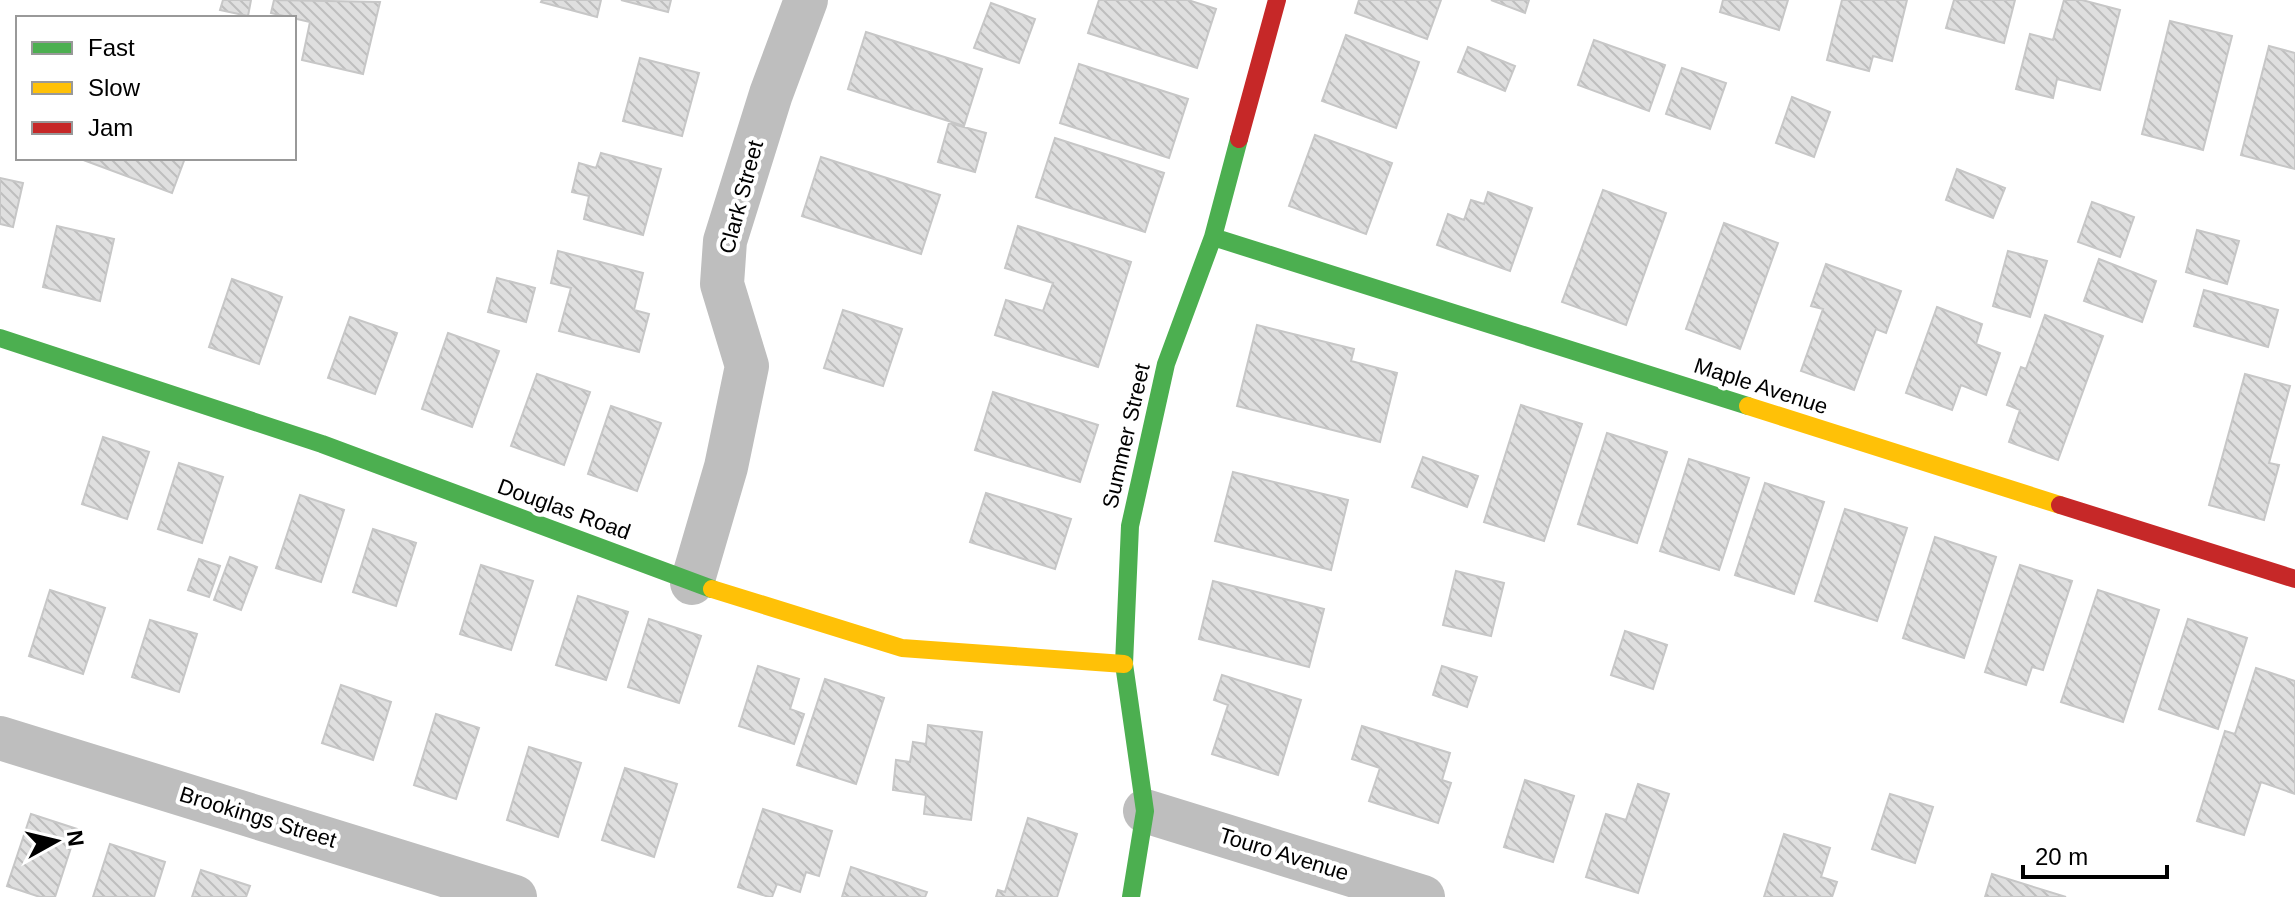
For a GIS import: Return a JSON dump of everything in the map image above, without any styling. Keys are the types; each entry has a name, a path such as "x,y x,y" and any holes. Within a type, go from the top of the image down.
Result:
{"street":[{"name":"Clark Street","path":"692,583 726,467 747,366 722,284 725,241 771,94 806,0"},
{"name":"Summer Street","path":"1131,897 1145,811 1124,664 1130,526 1166,364 1213,237 1277,0"},
{"name":"Maple Avenue","path":"1213,237 2295,579"},
{"name":"Douglas Road","path":"0,338 322,444 692,583 902,648 1124,664"},
{"name":"Brookings Street","path":"0,738 515,897"},
{"name":"Touro Avenue","path":"1145,811 1423,897"}],"building":[{"path":"223,0 251,0 248,16 220,10"},
{"path":"274,0 380,2 363,74 302,60 310,22 296,19 296,16 271,13"},
{"path":"542,0 601,0 597,17"},
{"path":"621,0 671,0 668,12"},
{"path":"1099,0 1188,0 1216,9 1197,68 1088,33"},
{"path":"1359,0 1441,0 1427,39 1355,13"},
{"path":"1491,0 1529,0 1525,13"},
{"path":"1723,0 1788,0 1779,30 1720,12"},
{"path":"1842,0 1907,0 1892,61 1873,56 1869,71 1827,60"},
{"path":"1954,0 2015,0 2004,43 1946,28"},
{"path":"2064,0 2082,0 2120,10 2100,90 2057,79 2053,98 2016,89 2030,34 2053,40"},
{"path":"991,3 1035,19 1019,63 974,48"},
{"path":"2170,21 2232,36 2203,150 2142,134"},
{"path":"866,32 982,69 964,126 848,89"},
{"path":"1346,35 1419,62 1396,128 1322,101"},
{"path":"1594,40 1665,65 1649,111 1578,85"},
{"path":"2269,46 2295,53 2295,169 2241,155"},
{"path":"1468,47 1515,66 1505,91 1458,72"},
{"path":"640,58 699,73 682,136 623,121"},
{"path":"1079,64 1188,99 1169,158 1060,123"},
{"path":"1682,68 1726,83 1710,129 1666,114"},
{"path":"1792,97 1830,112 1814,157 1776,143"},
{"path":"949,123 986,133 975,172 938,162"},
{"path":"1315,135 1392,163 1366,234 1289,206"},
{"path":"1055,138 1164,173 1145,232 1036,197"},
{"path":"601,153 661,169 643,235 584,219 589,196 572,192 579,163 596,168"},
{"path":"821,157 940,195 921,254 802,216"},
{"path":"83,160 184,160 172,193"},
{"path":"1957,169 2005,188 1993,218 1946,200"},
{"path":"0,178 23,183 13,227 0,224"},
{"path":"1603,190 1666,213 1626,325 1562,302"},
{"path":"1488,192 1532,208 1510,271 1437,245 1448,214 1464,220 1471,200 1484,204"},
{"path":"2092,202 2134,217 2120,257 2078,242"},
{"path":"1724,223 1778,243 1740,349 1686,329"},
{"path":"57,226 114,239 100,301 43,287"},
{"path":"1018,226 1131,262 1098,367 995,335 1006,300 1043,311 1053,283 1005,268"},
{"path":"2197,230 2239,241 2227,284 2186,272"},
{"path":"558,251 643,273 634,310 649,314 639,352 559,331 571,288 551,283"},
{"path":"2008,251 2047,261 2030,317 1993,306"},
{"path":"2099,259 2156,281 2142,322 2084,301"},
{"path":"1826,264 1901,291 1886,333 1876,329 1854,390 1801,371 1823,309 1811,306"},
{"path":"497,278 535,288 526,322 488,312"},
{"path":"232,279 282,297 259,364 209,347"},
{"path":"2204,290 2278,310 2268,347 2194,326"},
{"path":"1937,307 1982,324 1976,344 2000,353 1986,395 1961,385 1952,410 1906,393"},
{"path":"843,310 902,329 883,386 824,368"},
{"path":"2045,315 2103,336 2058,460 2009,442 2020,410 2007,405 2021,367 2026,369"},
{"path":"350,317 397,333 375,394 328,378"},
{"path":"1257,325 1354,349 1351,361 1397,373 1380,442 1237,406"},
{"path":"448,333 499,351 472,427 422,409"},
{"path":"537,374 590,392 564,465 511,446"},
{"path":"2245,374 2290,386 2269,463 2279,465 2264,520 2209,505"},
{"path":"993,392 1098,425 1080,482 975,450"},
{"path":"1521,405 1582,424 1544,541 1484,522"},
{"path":"611,406 661,423 637,491 588,474"},
{"path":"1607,433 1667,452 1637,543 1578,524"},
{"path":"103,437 149,452 127,519 82,504"},
{"path":"1423,457 1478,476 1467,507 1412,487"},
{"path":"1689,459 1749,478 1719,570 1660,551"},
{"path":"179,463 223,477 202,543 158,529"},
{"path":"1233,472 1348,500 1331,570 1215,541"},
{"path":"1765,483 1824,502 1794,594 1735,575"},
{"path":"986,493 1071,519 1055,569 970,542"},
{"path":"300,495 344,510 321,582 276,568"},
{"path":"1845,509 1907,528 1877,621 1815,601"},
{"path":"373,529 416,543 396,606 353,592"},
{"path":"1935,537 1996,557 1964,658 1903,638"},
{"path":"230,557 257,567 241,610 214,600"},
{"path":"199,559 220,566 209,597 188,590"},
{"path":"481,565 533,581 511,650 460,634"},
{"path":"2020,565 2072,581 2043,670 2032,667 2026,685 1985,672"},
{"path":"1456,571 1504,583 1491,636 1443,625"},
{"path":"1213,581 1324,609 1309,667 1199,639"},
{"path":"50,590 105,608 83,674 29,656"},
{"path":"2098,590 2159,610 2123,722 2061,702"},
{"path":"578,596 628,612 606,680 556,665"},
{"path":"649,619 701,636 679,703 628,687"},
{"path":"2188,619 2247,638 2218,729 2159,709"},
{"path":"150,620 197,634 179,692 132,677"},
{"path":"1625,631 1667,645 1653,689 1611,675"},
{"path":"758,666 799,679 790,709 804,714 794,744 739,726"},
{"path":"1442,666 1477,677 1467,707 1433,695"},
{"path":"2256,668 2295,681 2295,794 2261,782 2244,835 2197,821 2225,731 2235,734"},
{"path":"1222,675 1301,700 1278,775 1212,754 1228,705 1214,700"},
{"path":"825,679 884,698 856,784 797,765"},
{"path":"341,685 391,702 373,760 322,743"},
{"path":"436,714 479,728 456,799 414,785"},
{"path":"928,725 982,732 971,820 924,814 926,795 893,790 896,760 910,762 913,742 926,744"},
{"path":"1362,726 1450,753 1442,780 1451,783 1438,823 1369,801 1380,768 1352,759"},
{"path":"529,747 581,763 558,837 507,820"},
{"path":"625,768 677,784 654,857 602,840"},
{"path":"1525,780 1574,796 1553,862 1504,847"},
{"path":"1638,784 1669,794 1638,893 1586,877 1606,814 1626,820"},
{"path":"1890,794 1933,807 1915,863 1872,849"},
{"path":"763,809 832,831 819,876 806,872 800,892 777,884 772,897 769,897 738,887"},
{"path":"31,814 77,829 55,897 40,897 7,886"},
{"path":"1028,818 1077,834 1057,897 996,897 998,890 1005,892"},
{"path":"1784,834 1830,848 1821,877 1837,882 1832,897 1764,897"},
{"path":"110,844 165,862 154,897 93,897"},
{"path":"851,867 927,892 925,897 842,897"},
{"path":"201,870 250,886 246,897 192,897"},
{"path":"1992,874 2066,897 1985,897"}],"traffic: fast":[{"path":"1131,897 1145,811 1124,664 1130,526 1166,364 1213,237 1239,139"},
{"path":"1213,237 1748,406"},
{"path":"0,338 322,444 712,589"}],"traffic: slow":[{"path":"1748,406 2060,505"},
{"path":"712,589 902,648 1124,664"}],"traffic: jam":[{"path":"1239,139 1277,0"},
{"path":"2060,505 2295,579"}]}
